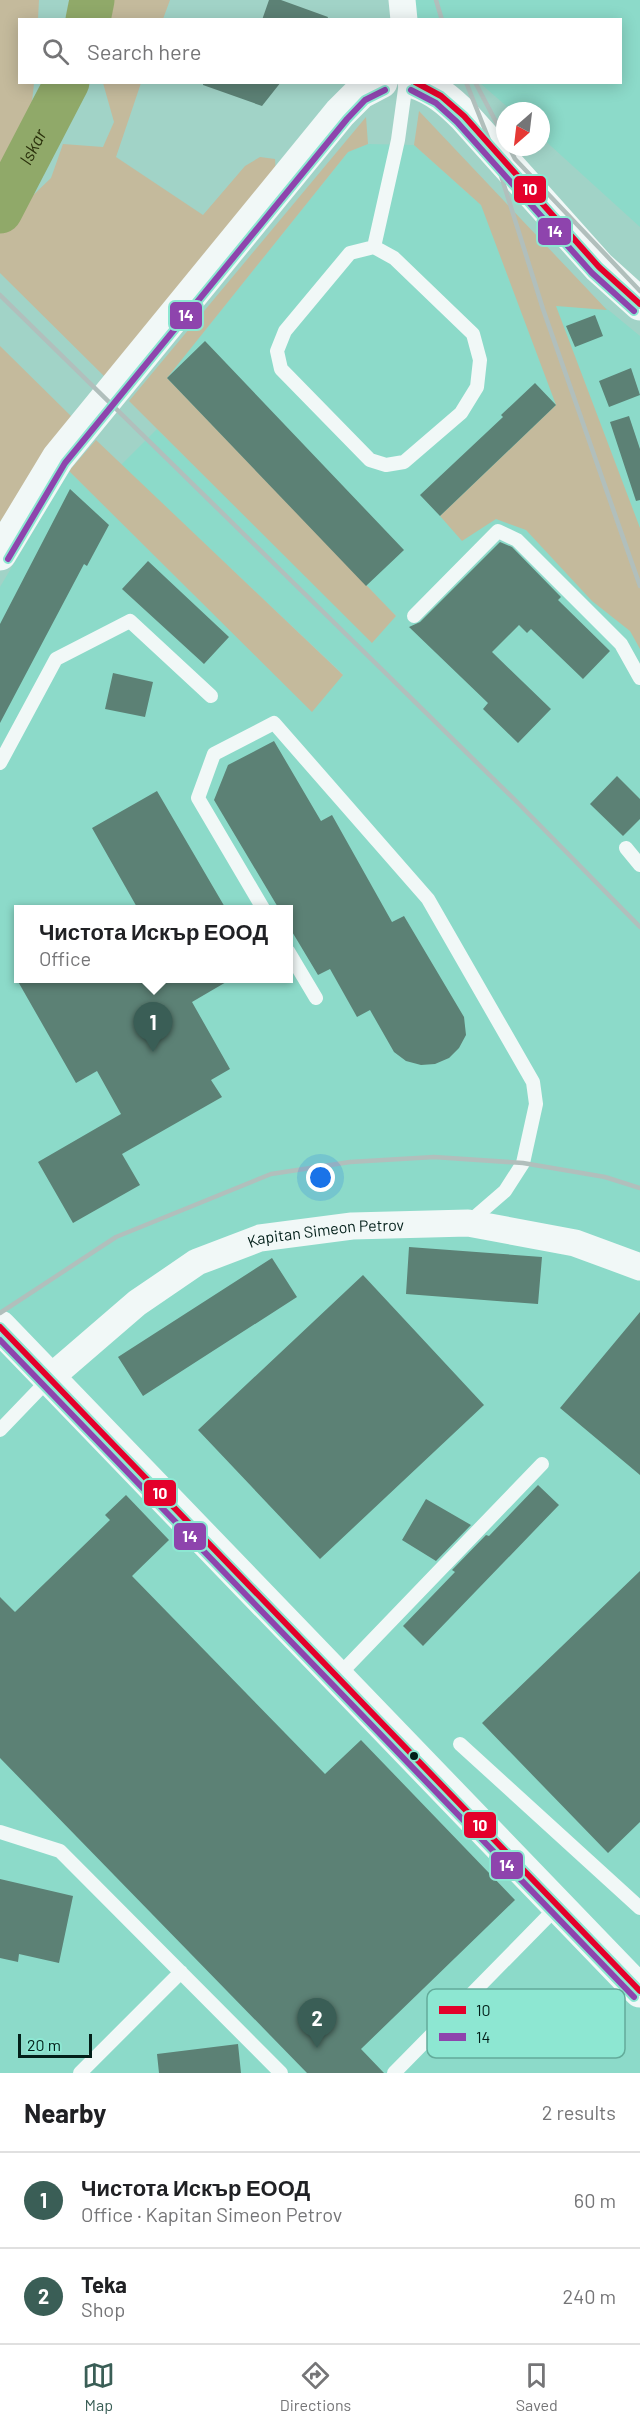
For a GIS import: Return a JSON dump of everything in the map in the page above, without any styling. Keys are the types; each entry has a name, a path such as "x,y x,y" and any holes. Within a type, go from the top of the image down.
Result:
{"street":[{"path":"402,0 404,18"},
{"path":"0,554 58,458 340,113 360,93 377,84"},
{"path":"420,84 437,93 464,116 599,267 640,304"},
{"name":"Kapitan Simeon Petrov","path":"50,1378 137,1303 197,1262 260,1238 351,1226 468,1223 575,1244 640,1267"},
{"path":"0,1327 640,1992"}],"lane":[{"path":"374,247 398,140 406,84"},
{"path":"374,247 394,258 473,334 480,360 477,387 461,413 404,462 386,465 370,460 281,369 277,351 285,332 350,253 374,247"},
{"path":"414,616 498,531 517,540 621,644 640,678"},
{"path":"0,763 56,659 130,621 211,696"},
{"path":"262,905 198,798 214,754 274,723 428,899 533,1082 536,1104 523,1162 505,1191 468,1223"},
{"path":"626,848 640,865"},
{"path":"293,959 316,998"},
{"path":"0,1430 50,1378"},
{"path":"337,1677 542,1464"},
{"path":"459,1744 640,1908"},
{"path":"0,1832 60,1851 281,2073"},
{"path":"476,1989 558,1906"},
{"path":"80,2073 181,1972"},
{"path":"394,2073 427,2039"}],"shaded area":[{"path":"0,0 39,0 38,18 18,18 18,84 34,84 31,109 21,145 0,178"},
{"path":"110,0 170,0 163,18 107,18"},
{"path":"402,0 640,0 640,227 550,145 550,102 502,102 481,84 622,84 622,18 410,18"},
{"path":"103,84 141,84 116,157 203,215 245,166 260,157 275,159 276,175 109,381 0,273 0,227 51,178 63,144 103,147 114,122"},
{"path":"419,111 607,310 556,306 640,528 640,649 630,631 592,601 526,530 496,519 462,541 440,516 556,405 481,205 414,145"},
{"path":"366,117 368,144 348,152 167,378 396,616 372,643 129,401"},
{"path":"368,144 414,145 481,205 640,336 640,2073 0,2073 0,587 69,471 312,711 343,674 121,465 157,429 372,642 396,616 167,378 348,152"},
{"path":"0,346 72,417 0,522"},
{"path":"96,440 343,675 312,712 69,471"}],"building":[{"path":"269,0 281,0 328,17 328,18 263,18"},
{"path":"203,84 279,84 262,106"},
{"path":"595,315 603,336 575,347 566,326"},
{"path":"205,341 404,550 366,586 167,378"},
{"path":"631,368 640,395 609,407 599,381"},
{"path":"535,383 556,405 440,516 420,495 503,417 501,415"},
{"path":"629,416 640,449 640,500 636,501 610,422"},
{"path":"70,489 109,525 87,566 84,564 0,723 0,624"},
{"path":"500,542 512,547 561,597 558,600 610,651 583,679 531,629 527,633 519,625 492,652 551,709 518,743 483,709 488,703 409,627 420,622"},
{"path":"148,561 229,637 204,664 122,589"},
{"path":"113,673 153,682 145,717 105,709"},
{"path":"274,741 321,821 332,815 392,922 404,916 464,1017 466,1035 459,1048 449,1058 435,1064 421,1065 406,1061 394,1052 370,1010 357,1017 330,969 318,975 293,933 293,905 277,905 214,800 228,765"},
{"path":"617,776 640,799 640,819 623,836 590,804"},
{"path":"157,791 224,905 136,905 92,828"},
{"path":"19,983 224,983 192,1002 230,1069 211,1080 222,1097 122,1154 140,1185 73,1223 38,1162 121,1114 97,1071 76,1083"},
{"path":"409,1247 542,1257 538,1304 406,1294"},
{"path":"272,1258 297,1297 143,1396 118,1357"},
{"path":"363,1275 484,1405 320,1559 198,1430"},
{"path":"640,1312 640,1475 560,1408"},
{"path":"538,1485 559,1505 423,1646 403,1626 455,1572 452,1570 486,1535 489,1536"},
{"path":"126,1495 169,1540 132,1576 325,1774 361,1740 515,1900 361,2049 384,2073 307,2073 0,1758 0,1597 15,1612 110,1520 105,1515"},
{"path":"426,1499 471,1525 436,1561 402,1540"},
{"path":"640,1571 640,1822 608,1853 482,1723"},
{"path":"0,1879 73,1896 59,1963 19,1954 18,1962 0,1958"},
{"path":"238,2044 241,2073 159,2073 157,2054"}],"waterway":[{"name":"Iskar","path":"88,18 92,0"},
{"name":"Iskar","path":"0,211 66,84"}],"railway":[{"path":"436,0 441,18"},
{"path":"467,84 493,150 543,309 640,586"},
{"path":"476,84 496,122"},
{"path":"514,156 640,291"},
{"path":"0,295 518,803 640,927"},
{"path":"0,1313 116,1237 271,1174 350,1162 434,1157 523,1163 605,1177 640,1188"}],"transit line":[{"name":"10","path":"419,84 441,96 464,116 599,267 640,304"},
{"name":"14","path":"8,559 65,463 347,119 365,100 385,90"},
{"name":"14","path":"411,90 436,103 457,122 592,273 634,311"},
{"name":"10","path":"0,1327 640,1991"},
{"name":"14","path":"0,1340 634,1997"}],"place":[{"name":"Чистота Искър ЕООД","path":"153,1052"},
{"name":"Teka","path":"317,2048"}]}
